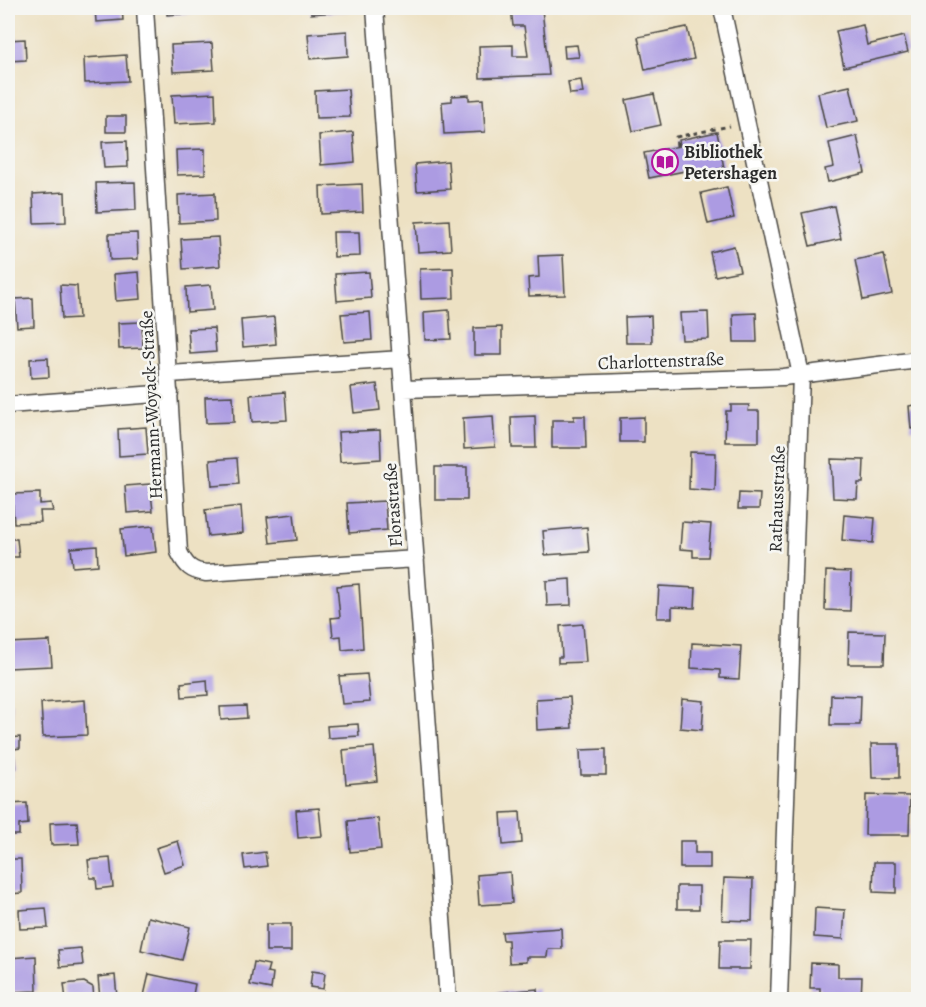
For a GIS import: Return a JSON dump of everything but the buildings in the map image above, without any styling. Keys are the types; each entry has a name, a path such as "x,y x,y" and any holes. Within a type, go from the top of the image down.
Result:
{"street":[{"name":"Hermann-Woyack-Straße","path":"145,8 179,552 186,566 194,571 206,573 416,559"},
{"name":"Florastraße","path":"375,8 448,999"},
{"name":"Rathausstraße","path":"722,8 801,375 779,999"},
{"path":"169,374 402,359"},
{"name":"Charlottenstraße","path":"404,389 801,375 918,360"},
{"path":"8,405 170,393"}],"path":[{"path":"677,146 676,137 682,138 730,126"}],"place":[{"name":"Bibliothek Petershagen","path":"665,162"}]}
